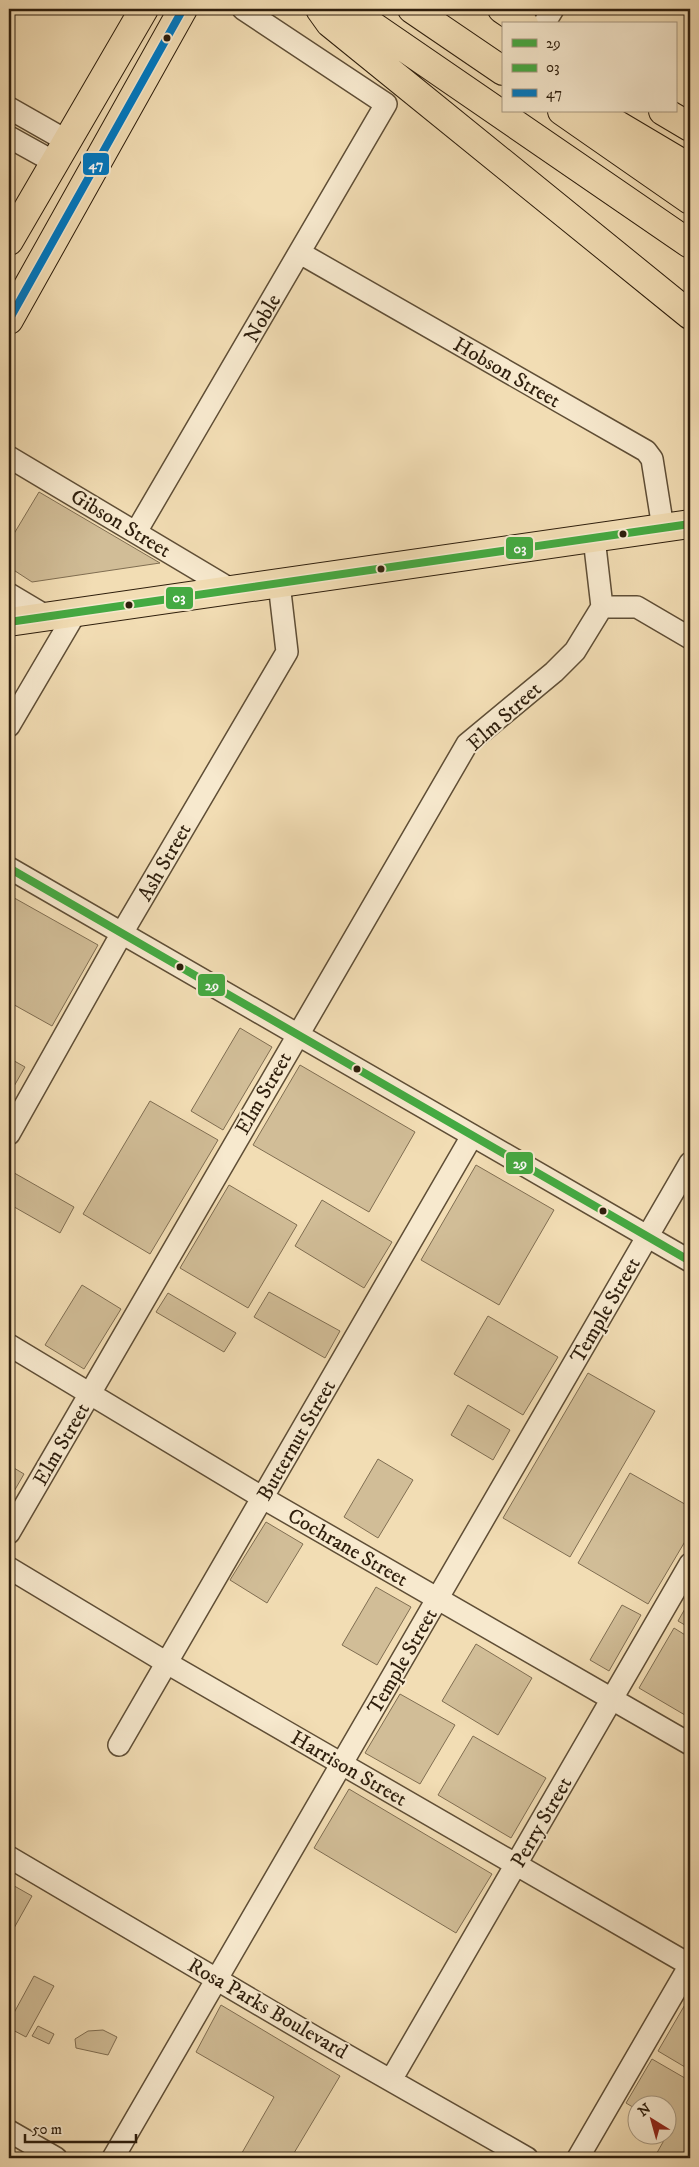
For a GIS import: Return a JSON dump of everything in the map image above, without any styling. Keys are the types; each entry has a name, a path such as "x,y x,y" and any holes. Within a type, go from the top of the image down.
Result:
{"main road":[{"path":"9,241 144,9"},
{"path":"9,320 19,279 183,9"},
{"path":"320,9 330,23 690,315"},
{"path":"348,9 690,244"},
{"path":"412,9 502,70"},
{"path":"502,9 521,22"},
{"path":"563,112 690,200"},
{"path":"596,112 690,168"},
{"path":"665,112 690,127"},
{"path":"9,622 690,524"}],"street":[{"name":"Noble","path":"136,532 386,104 243,9"},
{"path":"545,22 553,9"},
{"path":"9,108 61,152"},
{"path":"9,136 61,152"},
{"name":"Hobson Street","path":"300,253 646,451 652,459 663,528"},
{"name":"Gibson Street","path":"9,457 232,590"},
{"path":"594,538 602,607 637,607 690,638"},
{"name":"Ash Street","path":"9,1134 122,933 287,652 279,583"},
{"path":"9,594 46,616"},
{"name":"Elm Street","path":"9,1533 467,744 554,672 575,651 602,607"},
{"path":"9,726 76,612"},
{"path":"9,868 690,1261"},
{"name":"Butternut Street","path":"119,1745 472,1136"},
{"name":"Temple Street","path":"113,2158 690,1163"},
{"name":"Cochrane Street","path":"9,1345 263,1498 690,1744"},
{"name":"Perry Street","path":"391,2080 690,1564"},
{"name":"Harrison Street","path":"9,1568 167,1663 690,1965"},
{"name":"Rosa Parks Boulevard","path":"9,1857 519,2156"},
{"path":"578,2158 690,1965"},
{"path":"9,2132 56,2158"}],"shaded area":[{"path":"39,492 160,563 32,582 9,567 9,542"},
{"path":"9,895 98,945 52,1026 9,1002"},
{"path":"240,1028 272,1047 223,1130 191,1111"},
{"path":"9,1058 25,1067 9,1095"},
{"path":"300,1065 415,1132 369,1212 253,1145"},
{"path":"150,1101 218,1140 150,1254 83,1214"},
{"path":"476,1165 554,1210 499,1305 421,1260"},
{"path":"9,1170 74,1207 60,1233 9,1204"},
{"path":"229,1185 297,1225 248,1308 180,1268"},
{"path":"322,1200 392,1242 364,1288 295,1246"},
{"path":"82,1285 121,1309 84,1369 45,1345"},
{"path":"269,1292 340,1331 325,1358 254,1317"},
{"path":"168,1293 236,1333 224,1352 156,1312"},
{"path":"488,1316 558,1357 523,1415 454,1374"},
{"path":"588,1373 655,1411 570,1557 503,1518"},
{"path":"468,1405 510,1430 493,1460 451,1435"},
{"path":"378,1459 413,1480 378,1538 344,1517"},
{"path":"9,1465 24,1474 9,1500"},
{"path":"630,1473 690,1507 690,1533 648,1604 578,1563"},
{"path":"266,1522 303,1544 267,1603 230,1580"},
{"path":"376,1587 411,1607 377,1665 342,1645"},
{"path":"690,1600 690,1628 678,1621"},
{"path":"622,1605 641,1615 609,1671 590,1660"},
{"path":"674,1628 690,1638 690,1718 639,1688"},
{"path":"476,1644 532,1678 498,1735 442,1701"},
{"path":"400,1694 455,1725 420,1784 365,1753"},
{"path":"473,1736 546,1778 511,1838 438,1795"},
{"path":"349,1789 492,1874 456,1933 314,1848"},
{"path":"9,1883 32,1896 9,1937"},
{"path":"34,1976 54,1986 26,2037 9,2028 9,2022"},
{"path":"690,1996 690,2070 658,2051"},
{"path":"221,2005 340,2076 291,2158 239,2158 274,2097 196,2052"},
{"path":"38,2026 54,2034 49,2044 32,2036"},
{"path":"103,2030 117,2037 108,2055 76,2048 75,2039 88,2031"},
{"path":"652,2059 690,2081 690,2158 654,2158 662,2144 676,2144 676,2094 631,2094"}],"transit line":[{"name":"47","path":"9,320 183,9"},
{"name":"03","path":"9,622 690,524"},
{"name":"29","path":"9,868 690,1261"}]}
